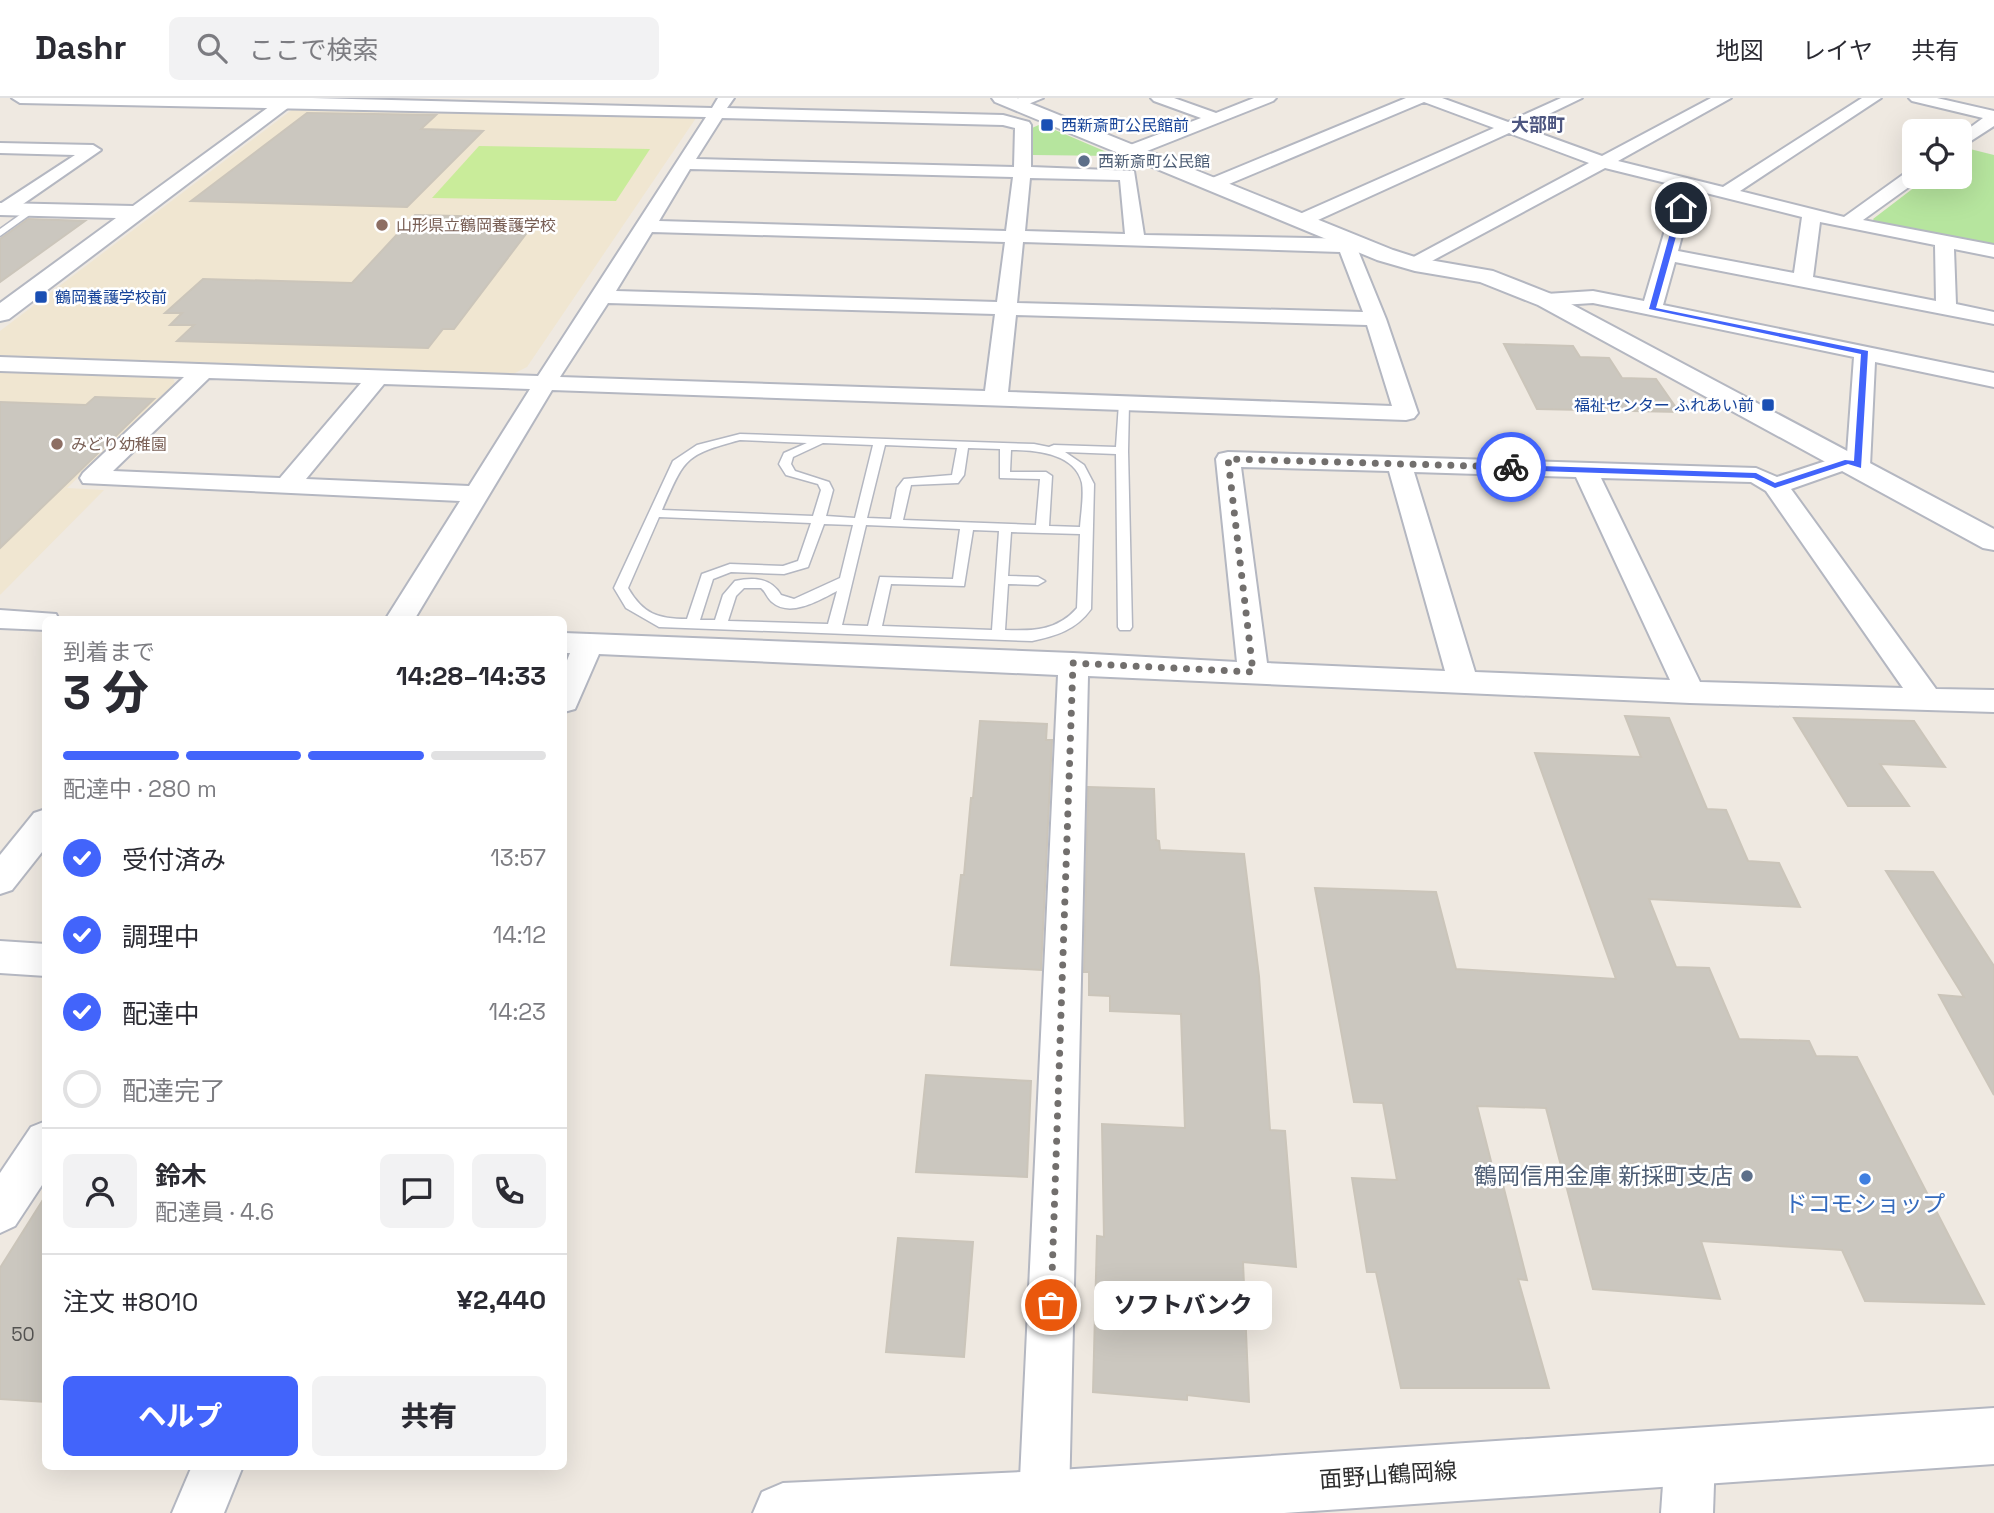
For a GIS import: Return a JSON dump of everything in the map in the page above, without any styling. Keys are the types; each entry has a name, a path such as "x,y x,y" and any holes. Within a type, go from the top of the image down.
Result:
{"street":[{"path":"20,98 721,105 1003,120 1023,125 1022,173 996,398"},
{"path":"1159,98 1216,118"},
{"path":"1131,151 1268,98"},
{"path":"1211,184 1428,98 1604,163 1847,223 1994,251"},
{"path":"1300,221 1574,98"},
{"path":"1415,264 1723,98"},
{"path":"1724,194 1873,98"},
{"path":"1917,98 1994,117"},
{"path":"1018,100 1350,244 1415,264 1485,276 1546,300 1994,541"},
{"path":"0,314 287,101"},
{"path":"401,616 721,105"},
{"path":"1972,134 1994,117"},
{"path":"1972,146 1983,149"},
{"path":"0,148 93,150 2,209"},
{"path":"684,164 1128,175 1135,240"},
{"path":"38,169 63,170"},
{"path":"1652,309 1687,184"},
{"path":"1847,223 1902,184"},
{"path":"2,209 137,212"},
{"path":"1803,280 1812,215"},
{"path":"645,226 1350,244"},
{"path":"1944,241 1946,309"},
{"path":"0,364 1406,413 1350,244"},
{"path":"1667,255 1994,318"},
{"path":"602,297 1376,319"},
{"path":"1546,300 1593,297 1994,380"},
{"path":"1853,464 1865,353"},
{"path":"203,371 92,478 477,494"},
{"path":"287,486 377,377"},
{"path":"1253,672 1228,459 1756,475 1775,486 1927,699"},
{"path":"1399,463 1463,681"},
{"path":"1775,486 1853,464"},
{"path":"1584,470 1690,692"},
{"path":"0,619 42,621"},
{"path":"567,687 576,644 1073,663 1690,692 1994,701"},
{"path":"1045,1500 1073,663"},
{"path":"0,880 42,827"},
{"path":"0,957 42,960"},
{"path":"0,1211 42,1148"},
{"name":"面野山鶴岡線","path":"783,1513 1045,1500 1179,1501 1690,1456 1994,1436"},
{"path":"1687,1513 1690,1456"},
{"path":"198,1513 216,1470"}],"lane":[{"path":"0,233 34,209"},
{"path":"1124,403 1122,451 1125,627"},
{"path":"1034,447 1060,452 1076,462 1086,474 1088,484 1084,608 1072,624 1054,632 1032,636 659,623 631,605 621,588 677,463 701,447 740,437 827,439 963,444 1034,447 1122,451"},
{"path":"692,625 707,577 730,568 784,570 803,564 827,490 823,482 790,473 785,464 788,455 827,439"},
{"path":"834,629 880,441"},
{"path":"896,524 903,488 908,482 954,480 958,475 963,444"},
{"path":"1006,446 1004,475 1046,476 1042,530"},
{"path":"656,513 1087,531"},
{"path":"874,631 885,580 959,583 967,527"},
{"path":"998,635 1005,528"},
{"path":"720,626 730,595 740,584 764,584 779,602 792,604 808,601 846,580"},
{"path":"1002,580 1038,581"}],"shaded area":[{"name":"山形県立鶴岡養護学校","path":"307,105 696,118 527,367 513,374 0,357 0,331 293,109"},
{"name":"みどり幼稚園","path":"0,372 173,377 175,384 67,488 104,490 0,595"}],"green space":[{"path":"1041,124 1116,156 1033,155 1032,128"},
{"path":"479,146 650,149 616,201 432,198"},
{"path":"1972,150 1994,155 1994,244 1875,222 1873,219 1912,189 1972,189"}],"building":[{"path":"307,113 436,115 421,129 483,131 407,207 191,201"},
{"path":"415,215 538,218 454,329 443,329 428,348 177,341 194,325 170,325 182,313 165,313 203,279 352,283"},
{"path":"28,219 85,221 0,282 0,239"},
{"path":"1504,344 1573,346 1580,357 1609,358 1622,378 1656,379 1679,412 1537,409"},
{"path":"95,397 154,399 0,548 0,402 86,405"},
{"path":"1625,716 1669,718 1707,809 1726,810 1748,861 1779,863 1800,907 1649,899 1676,967 1709,968 1739,1039 1809,1041 1816,1056 1857,1057 1984,1304 1865,1301 1842,1250 1701,1241 1720,1299 1593,1289 1546,1108 1477,1106 1497,1185 1503,1185 1527,1280 1518,1279 1549,1388 1401,1388 1376,1272 1367,1272 1352,1178 1397,1180 1383,1103 1354,1102 1315,888 1436,892 1456,969 1616,979 1535,753 1641,757"},
{"path":"1794,718 1914,721 1945,767 1880,764 1909,806 1848,806"},
{"path":"980,721 1047,724 1046,740 1052,740 1041,970 951,965 961,875 964,875"},
{"path":"1088,787 1154,789 1156,840 1159,841 1160,850 1244,854 1259,976 1270,1130 1285,1131 1296,1267 1243,1262 1249,1402 1187,1395 1187,1400 1093,1392 1097,1236 1104,1237 1102,1124 1185,1128 1181,1014 1110,1011 1110,996 1089,995 1089,972 1084,972"},
{"path":"1886,871 1933,872 1994,966 1994,1095 1939,995 1964,997"},
{"path":"926,1075 1031,1081 1027,1177 916,1172"},
{"path":"42,1201 42,1402 0,1399 0,1268"},
{"path":"898,1238 973,1242 964,1357 886,1352"}],"way so far":[{"path":"1051,1305 1073,663 1253,672 1228,459 1511,467"}],"place":[{"name":"西新斎町公民館前","path":"1047,125"},
{"name":"西新斎町公民館","path":"1084,161"},
{"name":"山形県立鶴岡養護学校","path":"382,225"},
{"name":"鶴岡養護学校前","path":"41,297"},
{"name":"福祉センター ふれあい前","path":"1768,405"},
{"name":"みどり幼稚園","path":"57,444"},
{"name":"鶴岡信用金庫 新採町支店","path":"1747,1176"},
{"name":"ドコモショップ","path":"1865,1179"},
{"name":"ソフトバンク","path":"1051,1305"}],"district":[{"name":"大部町","path":"1538,125"}],"route":[{"path":"1511,467 1756,475 1775,486 1848,461 1858,466 1865,353 1652,309 1681,208"}]}
